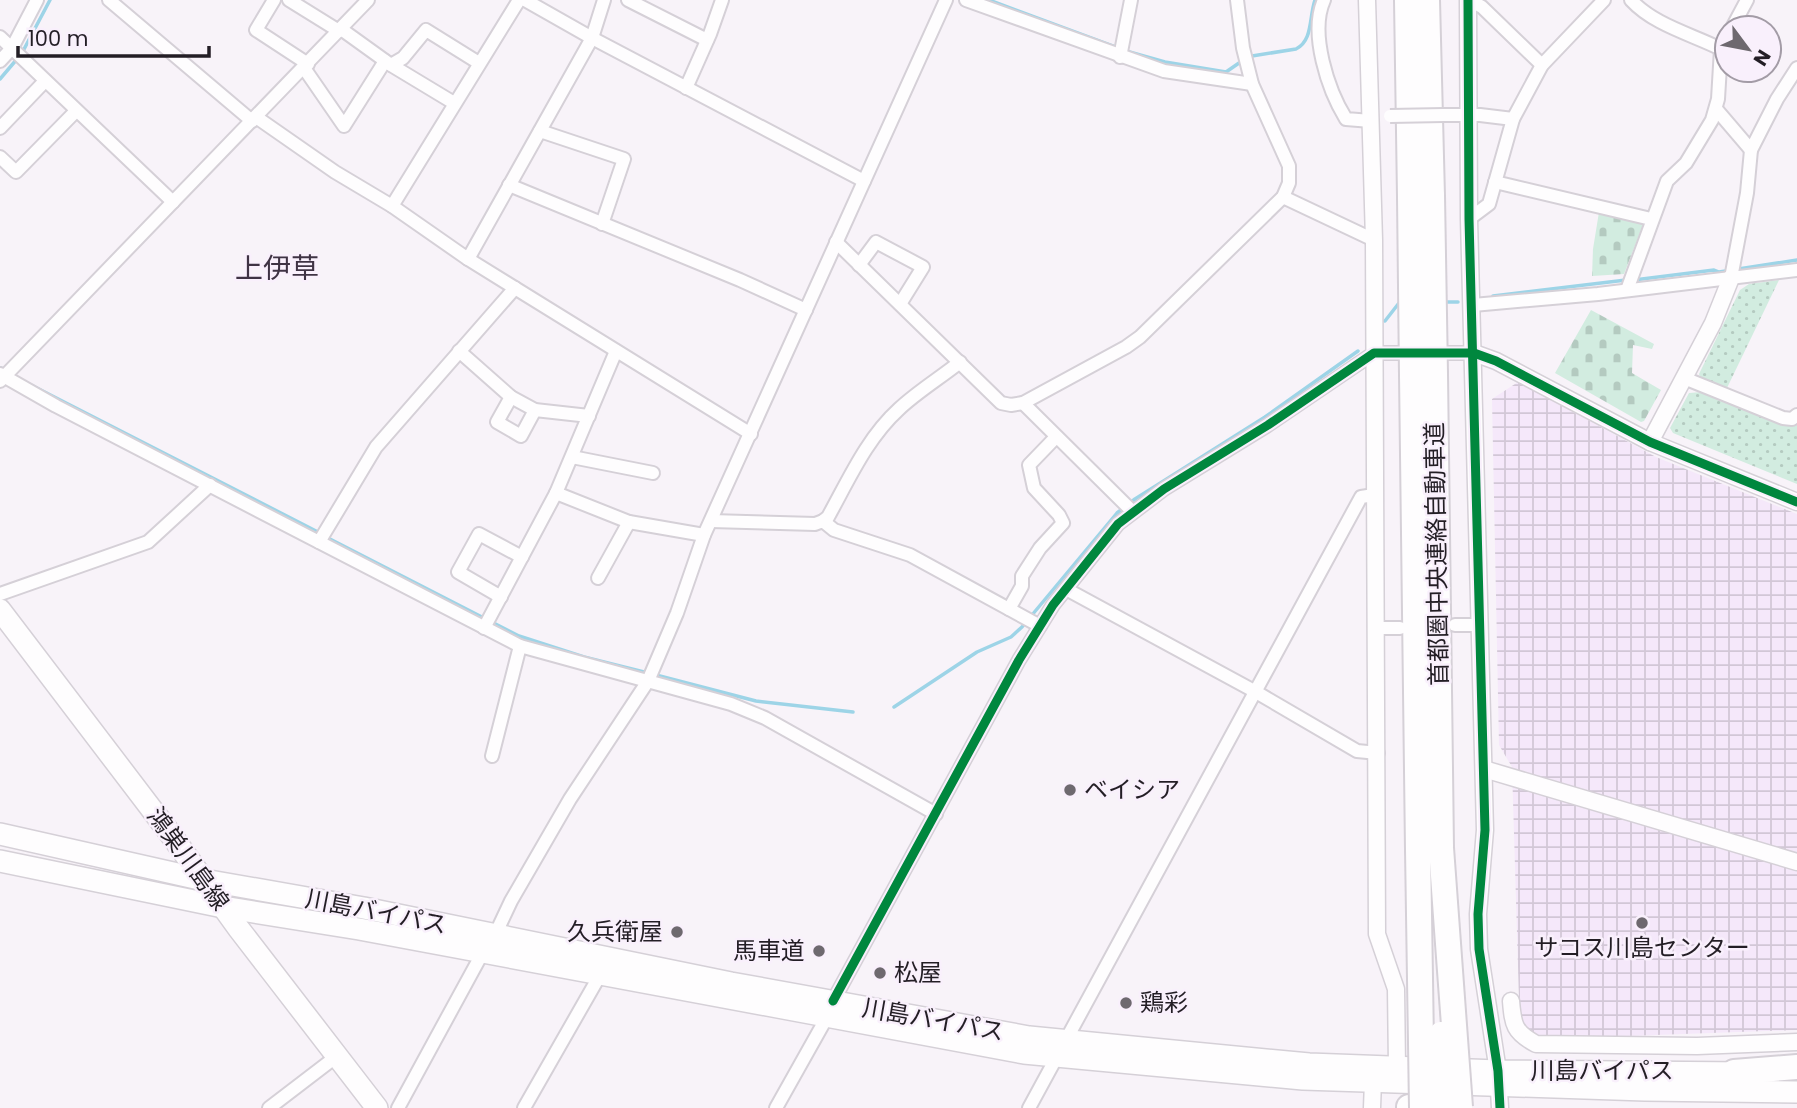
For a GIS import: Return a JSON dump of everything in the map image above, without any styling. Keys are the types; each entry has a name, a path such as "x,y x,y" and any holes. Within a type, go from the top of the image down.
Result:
{"highway":[{"name":"首都圏中央連絡自動車道","path":"1407,0 1421,197"},
{"name":"首都圏中央連絡自動車道","path":"1416,1108 1419,924 1429,848 1421,197 1427,0"},
{"path":"1429,848 1451,1108"},
{"path":"1734,1072 1797,1066"}],"main road":[{"name":"鴻巣川島線","path":"0,610 377,1108"},
{"name":"川島バイパス","path":"0,834 204,880 364,908 600,975 830,1009"},
{"name":"川島バイパス","path":"0,861 223,907 359,929 489,944 830,1009 1024,1054 1062,1049 1309,1064 1397,1066 1498,1078 1797,1092"},
{"name":"川島バイパス","path":"1062,1049 1303,1079 1373,1082 1734,1072 1797,1074"}],"street":[{"path":"0,61 17,53 37,0"},
{"path":"109,0 254,119 392,206 468,259 751,434"},
{"path":"274,0 256,30 306,66 344,126 388,63 403,58 426,30 479,63"},
{"path":"289,0 454,103"},
{"path":"368,0 1,377 520,646 731,705 765,718 936,814"},
{"path":"392,206 519,0"},
{"path":"525,0 864,181"},
{"path":"468,259 592,38 604,0"},
{"path":"628,0 707,40"},
{"path":"686,88 722,0"},
{"path":"398,1108 570,799 648,681 677,613 710,521 946,0"},
{"path":"966,0 1121,52 1164,71 1252,84"},
{"path":"1121,52 1131,0"},
{"path":"836,242 1001,403 1023,403 1140,337 1283,197 1289,183 1289,166 1252,84 1237,0"},
{"path":"1324,0 1317,28 1323,60 1337,104 1346,119 1468,115 1513,120"},
{"path":"1367,0 1374,240 1377,934 1396,989 1397,1066"},
{"path":"1500,1108 1479,949 1478,914 1485,830 1475,354 1469,219 1469,0 1482,7 1542,65"},
{"path":"1469,219 1489,204 1513,120 1542,65 1604,0"},
{"path":"1631,0 1658,21 1713,39"},
{"path":"0,37 173,202"},
{"path":"1650,442 1717,313 1731,278 1747,193 1751,150 1777,99 1797,68"},
{"path":"0,128 45,81"},
{"path":"1629,283 1667,181 1686,163 1716,108 1719,84"},
{"path":"1716,108 1751,150"},
{"path":"0,157 16,172 76,111"},
{"path":"540,131 624,159 602,225"},
{"path":"1495,182 1651,219"},
{"path":"509,185 806,310"},
{"path":"1283,197 1374,240"},
{"path":"859,265 876,242 923,267 900,304"},
{"path":"1473,305 1629,283 1731,278 1797,270"},
{"path":"318,542 376,447 515,288"},
{"path":"459,351 511,397 535,410 589,416"},
{"path":"484,628 556,493 616,351"},
{"path":"776,1108 1019,660 1040,626 1092,555 1132,511 1268,425 1374,353 1475,354 1496,361 1650,442 1797,502"},
{"path":"710,521 815,524 823,521 828,517 877,433 900,408 960,362"},
{"path":"1684,378 1783,418 1792,419 1797,415"},
{"path":"511,397 497,422 521,436 535,410"},
{"path":"1023,403 1132,511"},
{"path":"1009,609 1022,586 1022,576 1041,548 1063,523 1034,488 1029,466 1056,437"},
{"path":"572,457 653,472"},
{"path":"0,594 148,542 211,485"},
{"path":"556,493 629,522 704,536"},
{"path":"1029,1108 1362,497 1374,495"},
{"path":"823,521 834,530 910,555 1040,626"},
{"path":"598,578 629,522"},
{"path":"501,597 458,572 479,534 522,557"},
{"path":"1066,589 1256,692 1357,751 1378,753"},
{"path":"1455,625 1479,625"},
{"path":"1376,628 1400,628"},
{"path":"492,756 520,646"},
{"path":"1483,769 1797,862"},
{"path":"524,1108 600,975"},
{"path":"1511,1000 1515,1027 1521,1036 1536,1044 1684,1046 1797,1042"},
{"path":"269,1108 337,1056"},
{"path":"1372,1108 1373,1082"}],"shaded area":[{"path":"1518,382 1656,457 1797,514 1797,1030 1545,1039 1529,1035 1522,1026 1512,767 1499,745 1492,399"}],"green space":[{"path":"1599,212 1641,222 1643,225 1624,274 1592,276"},
{"path":"1779,280 1726,390 1701,379 1699,374 1740,290 1749,284"},
{"path":"1591,310 1654,344 1652,349 1633,345 1632,373 1661,390 1644,421 1641,422 1555,373"},
{"path":"1702,392 1783,426 1797,422 1797,484 1673,433 1670,428 1689,393"}],"waterway":[{"path":"22,53 50,0"},
{"path":"989,0 1118,48"},
{"path":"1252,56 1296,49 1301,45 1308,34 1315,0"},
{"path":"1126,51 1165,62 1226,72 1239,63"},
{"path":"0,79 17,59"},
{"path":"1634,280 1714,270 1719,272 1797,260"},
{"path":"1493,296 1626,280"},
{"path":"1442,302 1458,302"},
{"path":"1385,321 1399,303 1402,303"},
{"path":"894,707 977,652 1011,637 1117,513 1135,499 1265,417 1358,351"},
{"path":"27,383 316,531"},
{"path":"328,538 519,636 584,657 648,673"},
{"path":"656,675 756,701 853,712"}],"cycle path":[{"path":"1468,0 1469,219 1485,830 1478,914 1479,949 1498,1071 1500,1108"},
{"path":"833,1001 1019,660 1053,605 1118,524 1164,489 1268,425 1374,353 1474,353 1496,361 1650,442 1797,502"}],"place":[{"name":"ベイシア","path":"1070,790"},
{"name":"サコス川島センター","path":"1642,923"},
{"name":"久兵衛屋","path":"677,932"},
{"name":"馬車道","path":"819,951"},
{"name":"松屋","path":"880,973"},
{"name":"鶏彩","path":"1126,1003"}],"district":[{"name":"上伊草","path":"277,268"}]}
